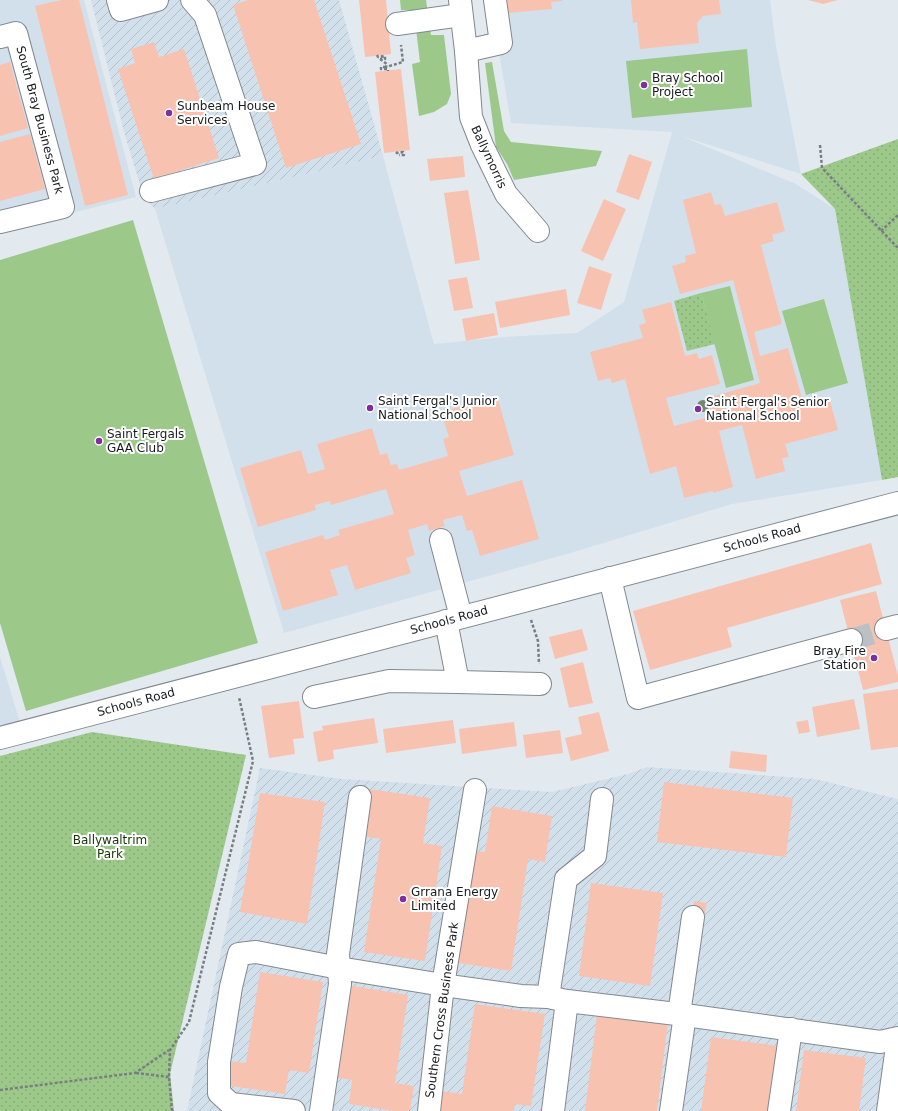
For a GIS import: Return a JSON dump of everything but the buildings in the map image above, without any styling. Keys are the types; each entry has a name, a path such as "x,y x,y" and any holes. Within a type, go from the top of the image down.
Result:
{"street":[{"path":"118,0 121,10 157,0"},
{"path":"151,191 255,164 205,14 192,0"},
{"path":"466,51 501,43 495,0"},
{"path":"397,24 461,7"},
{"name":"Ballymorris","path":"461,7 471,117 482,145 506,194 538,231"},
{"name":"South Bray Business Park","path":"0,37 16,33 63,207 0,222"},
{"name":"Schools Road","path":"0,738 898,503"},
{"path":"441,540 453,619 458,682"},
{"path":"610,578 638,698 851,640"},
{"path":"314,697 389,681 540,684"},
{"name":"Southern Cross Business Park","path":"429,1111 443,985 475,790"},
{"path":"321,1111 340,984 338,954 360,797"},
{"path":"553,1111 557,999 566,879 595,856 602,799"},
{"path":"671,1111 693,917"},
{"path":"294,1111 231,1104 219,1093 219,1062 231,987 239,954 256,952 339,968 521,996 557,999 682,1015 880,1042 898,1039 888,1111"},
{"path":"779,1111 791,1029"}],"path":[{"path":"377,56 385,56 385,59 380,59"},
{"path":"386,66 382,67 382,69 388,69 388,71"},
{"path":"820,145 822,168 898,248"},
{"path":"396,152 403,152 404,155 399,155"},
{"path":"881,230 898,215"},
{"path":"525,600 538,641 540,684"},
{"path":"135,1072 170,1050 189,1022 253,761 234,676"},
{"path":"170,1050 169,1077 172,1111"},
{"path":"0,1090 135,1072 169,1077"}],"shaded area":[{"path":"0,0 84,0 136,197 0,231"},
{"path":"91,0 339,0 383,156 155,209 144,198 124,132"},
{"path":"490,0 770,0 776,46 801,174 681,136 796,184 835,209 882,480 732,504 567,554 284,633 155,209 383,156 434,344 505,337 577,333 624,302 672,132 511,123"},
{"path":"0,657 20,722 0,725"},
{"path":"647,767 815,779 898,799 898,1111 187,1111 260,768 342,779 552,792 628,774"}],"green space":[{"path":"400,0 426,0 428,14 410,10 401,10"},
{"path":"430,27 431,35 444,35 451,94 447,104 434,112 419,116 412,64 420,62 416,29"},
{"path":"747,49 752,107 632,118 626,61"},
{"path":"492,62 504,131 511,142 602,151 596,166 514,180 507,164 496,147 485,63"},
{"path":"898,139 898,477 882,480 835,209 801,174"},
{"name":"Saint Fergals GAA Club","path":"133,220 258,643 26,711 0,623 0,260"},
{"path":"730,286 754,380 726,388 701,293"},
{"path":"701,293 715,344 687,351 674,301"},
{"path":"824,299 848,383 806,395 782,311"},
{"name":"Ballywaltrim Park","path":"92,732 246,755 170,1074 174,1111 0,1111 0,756"}],"tunnel":[{"path":"851,640 886,629"}],"place":[{"name":"Bray School Project","path":"644,85"},
{"name":"Sunbeam House Services","path":"169,113"},
{"name":"Saint Fergal's Junior National School","path":"370,408"},
{"name":"Saint Fergal's Senior National School","path":"698,409"},
{"name":"Saint Fergals GAA Club","path":"99,441"},
{"name":"Bray Fire Station","path":"874,658"},
{"name":"Grrana Energy Limited","path":"403,899"}]}
